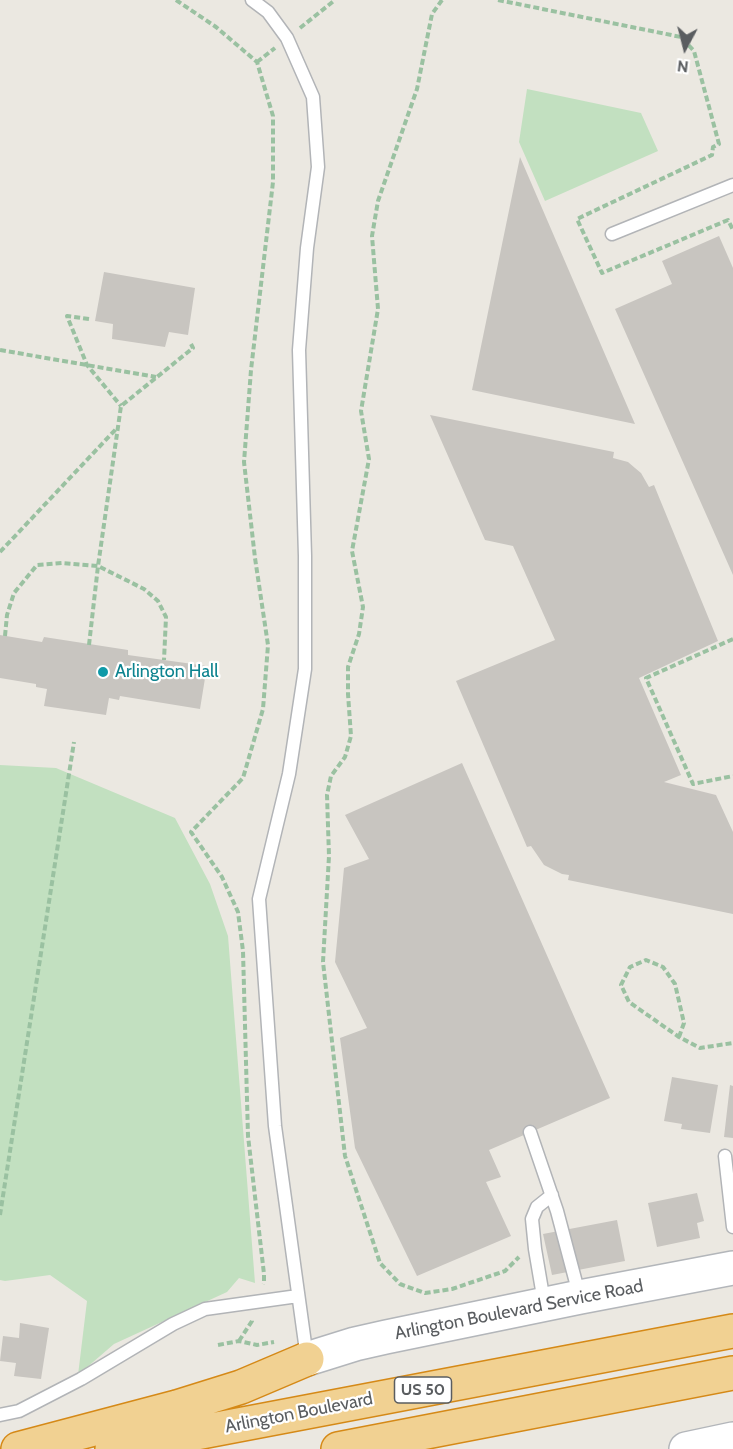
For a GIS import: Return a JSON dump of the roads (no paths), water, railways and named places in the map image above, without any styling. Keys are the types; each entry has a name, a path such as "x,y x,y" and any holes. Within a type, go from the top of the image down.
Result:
{"highway":[{"name":"Arlington Boulevard","path":"112,1449 733,1331"},
{"path":"18,1449 177,1407 241,1387 307,1359"},
{"name":"US 50","path":"338,1449 733,1372"}],"main road":[{"name":"Arlington Boulevard Service Road","path":"307,1359 368,1341 733,1268"},
{"path":"686,1449 733,1439"}],"lane":[{"path":"252,0 267,12 287,38 313,97 318,167 307,248 299,350 305,556 305,669 289,774 260,899 275,1126 307,1359"},
{"path":"612,234 733,185"},
{"path":"530,1132 557,1210 580,1297"},
{"path":"725,1156 733,1227"},
{"path":"544,1304 532,1219 537,1207 552,1196"},
{"path":"0,1415 19,1411 81,1379 173,1324 205,1309 298,1296"}],"place":[{"name":"Arlington Hall","path":"103,672"}]}
